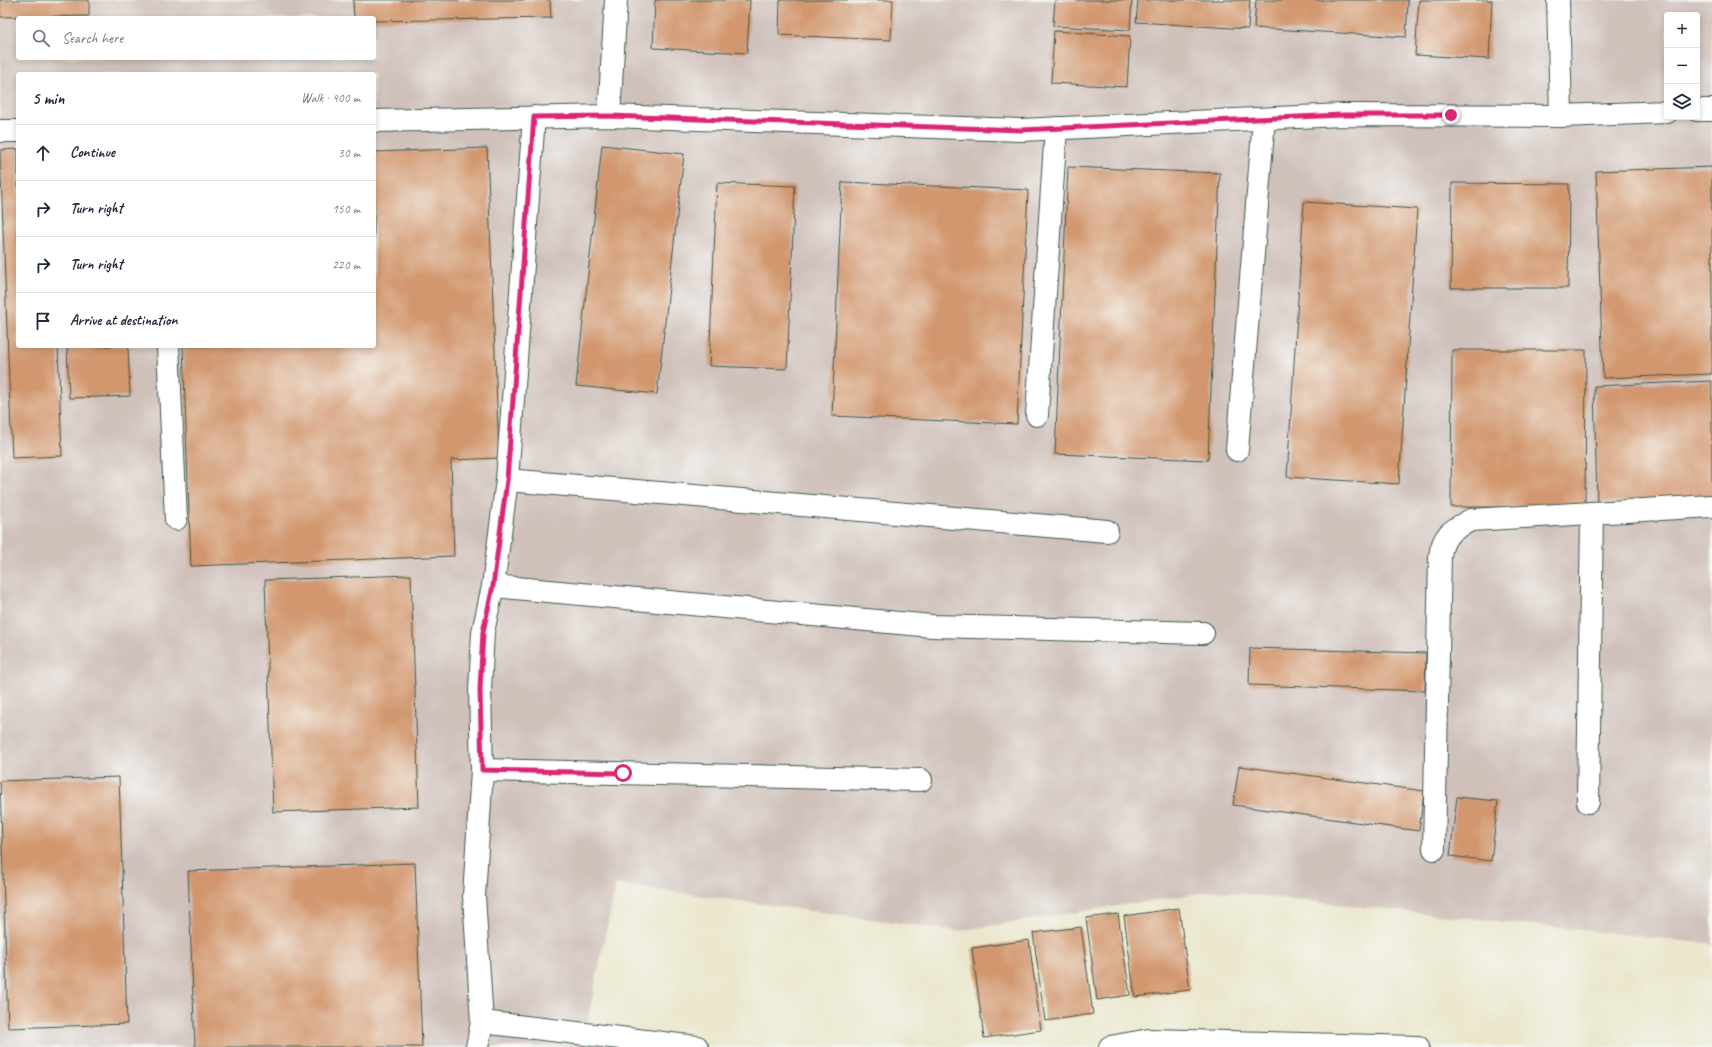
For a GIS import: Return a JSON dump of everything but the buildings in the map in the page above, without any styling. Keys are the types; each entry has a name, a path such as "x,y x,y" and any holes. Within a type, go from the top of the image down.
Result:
{"street":[{"path":"609,116 616,0"},
{"path":"1558,0 1561,116"},
{"path":"1700,110 1712,110"},
{"path":"376,122 609,116 1021,130 1342,115 1561,116 1664,112"},
{"path":"477,1047 482,1022 474,896 482,770 480,690 483,632 493,586 507,480 534,117"},
{"path":"1237,450 1264,119"},
{"path":"1038,415 1056,128"},
{"path":"0,131 16,131"},
{"path":"168,348 176,519"},
{"path":"507,480 1107,531"},
{"path":"1434,849 1440,556 1443,540 1454,529 1471,520 1712,506"},
{"path":"1588,802 1592,513"},
{"path":"493,586 932,626 1202,633"},
{"path":"482,770 921,780"},
{"path":"482,1022 697,1047"},
{"path":"1110,1047 1150,1043 1418,1047"}],"shaded area":[{"path":"0,0 1712,0 1712,944 1214,891 957,931 616,884 582,1047 0,1047"}],"route":[{"path":"623,773 482,770 480,690 483,632 493,586 507,480 534,117 609,116 1021,130 1342,115 1451,115"}]}
